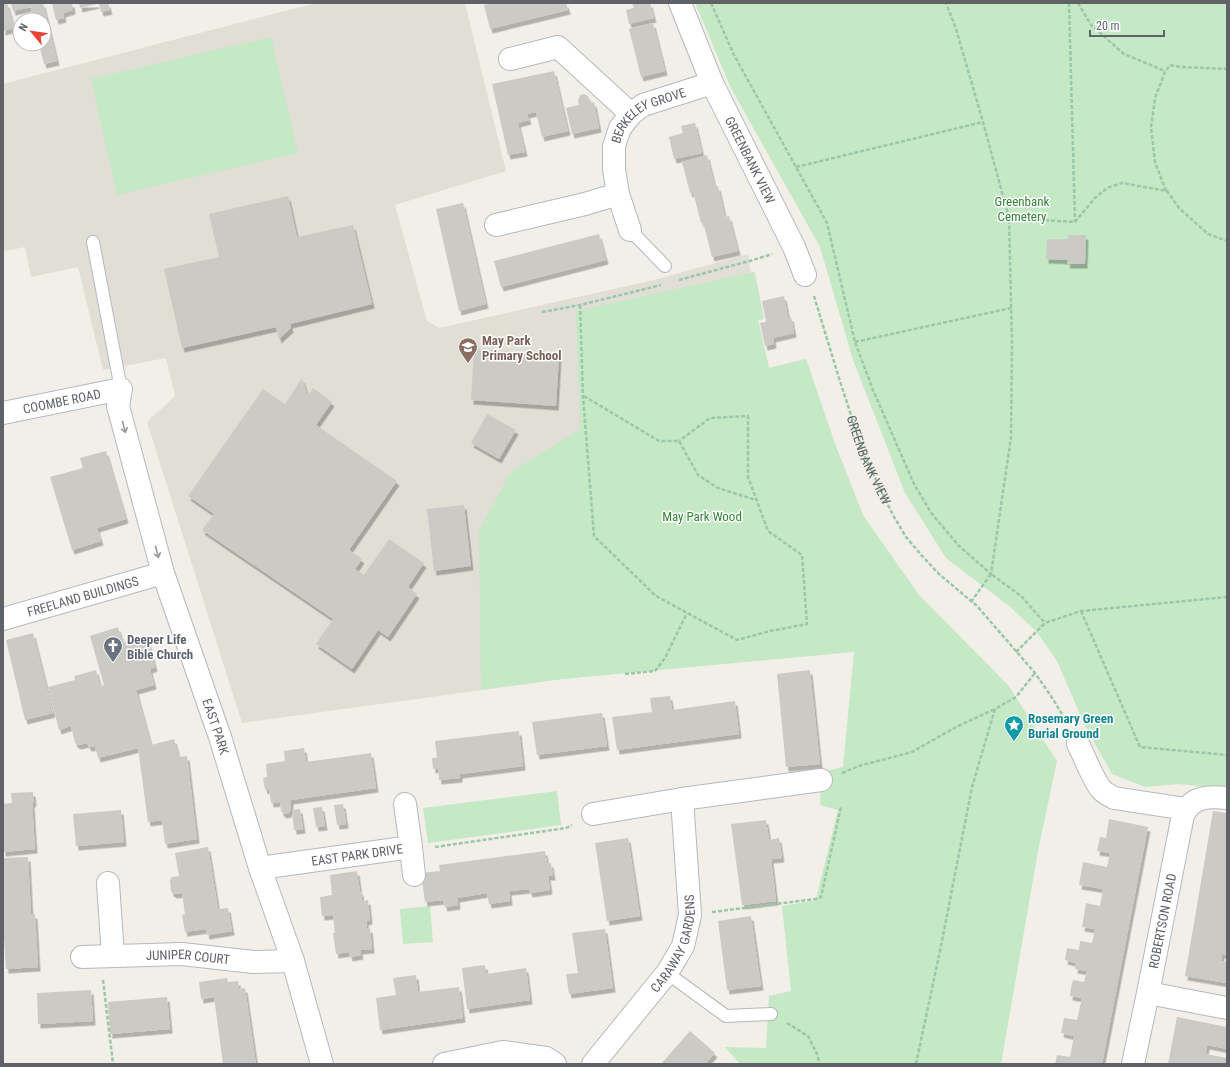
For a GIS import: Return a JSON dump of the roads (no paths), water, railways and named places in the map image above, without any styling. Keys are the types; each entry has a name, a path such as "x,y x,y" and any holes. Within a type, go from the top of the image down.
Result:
{"street":[{"name":"GREENBANK VIEW","path":"680,3 712,83 794,247 805,275"},
{"path":"510,59 558,47 631,114"},
{"name":"BERKELEY GROVE","path":"630,230 618,194 614,169 614,146 620,128 631,114 643,105 712,83"},
{"path":"496,225 585,204 618,194"},
{"name":"COOMBE ROAD","path":"3,413 121,389"},
{"name":"EAST PARK","path":"121,389 118,406 163,573 220,737 260,868 293,961 322,1064"},
{"name":"FREELAND BUILDINGS","path":"3,619 163,573"},
{"path":"1078,744 1098,785 1114,798 1186,809 1198,800 1221,798"},
{"path":"592,814 682,799 821,780"},
{"name":"CARAWAY GARDENS","path":"593,1064 667,973 683,946 690,915 682,799"},
{"name":"EAST PARK DRIVE","path":"260,868 411,849 406,804"},
{"name":"ROBERTSON ROAD","path":"1133,1064 1179,829 1186,809"},
{"path":"411,849 414,875"},
{"name":"JUNIPER COURT","path":"108,883 98,956 182,954 253,962 293,961"},
{"path":"1148,993 1227,1008"},
{"path":"444,1064 504,1052 546,1058 555,1064"}],"lane":[{"path":"630,230 665,266"},
{"path":"93,242 121,389"},
{"path":"667,973 726,1016 771,1014"}],"place":[{"name":"May Park Primary School","path":"468,364"},
{"name":"Deeper Life Bible Church","path":"113,663"},
{"name":"Rosemary Green Burial Ground","path":"1014,742"}],"park label":[{"name":"Greenbank Cemetery","path":"1022,208"},
{"name":"May Park Wood","path":"702,516"}]}
